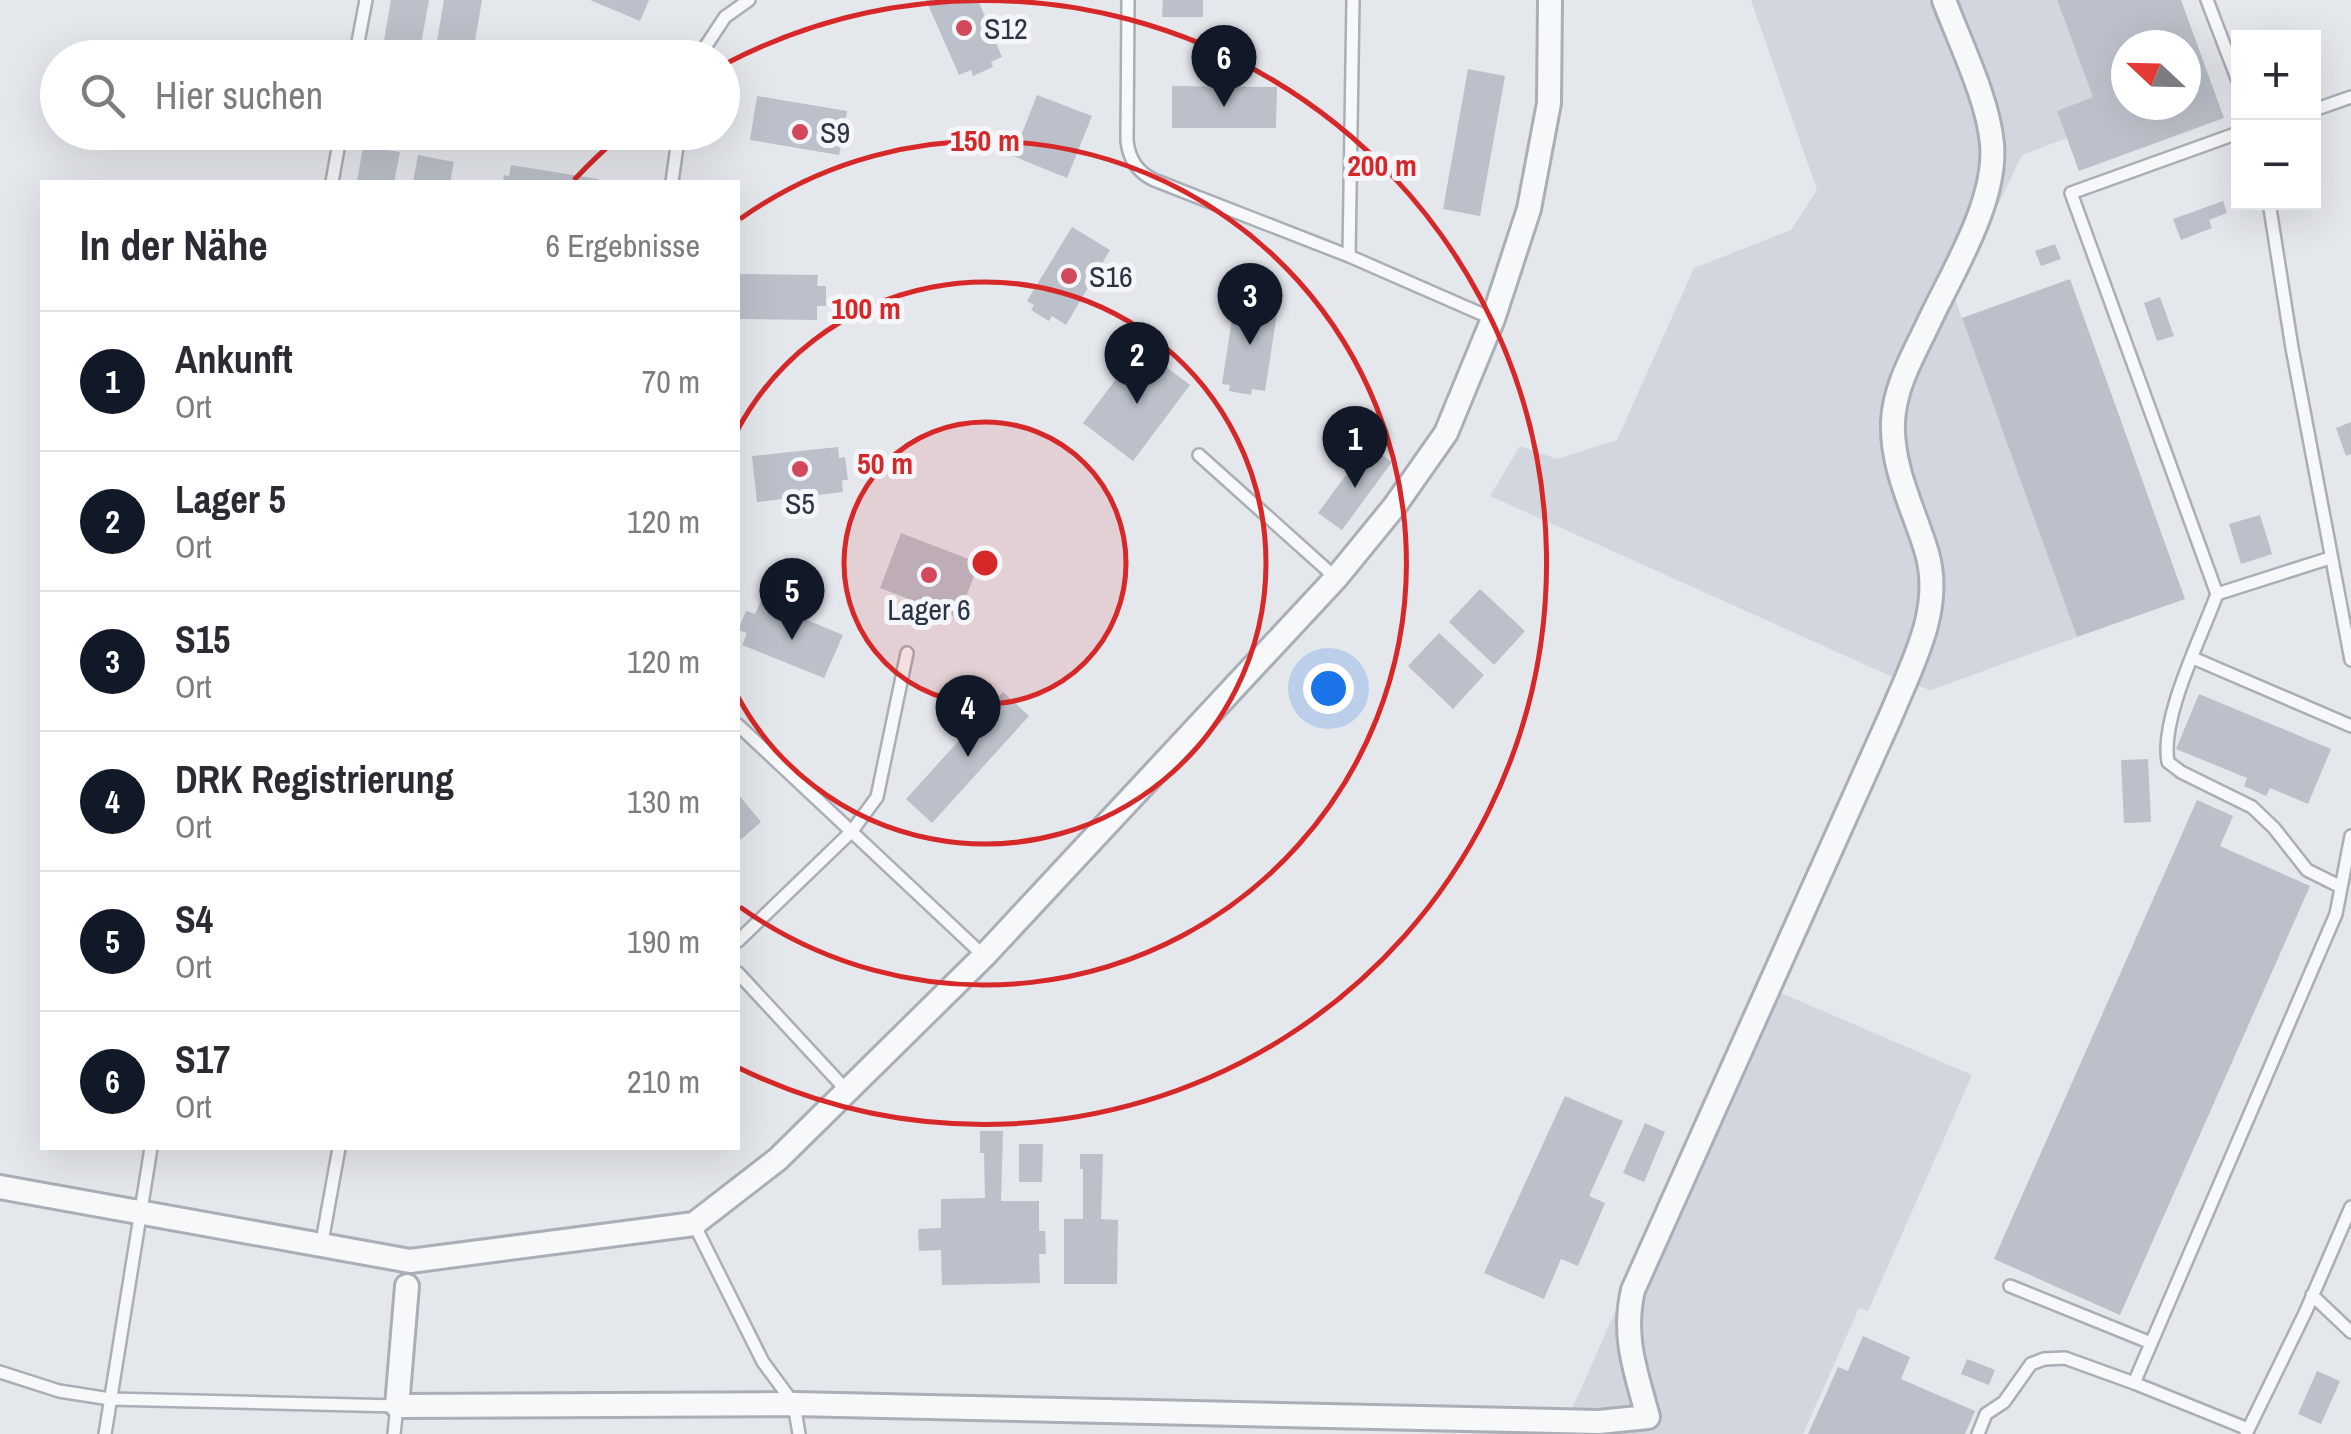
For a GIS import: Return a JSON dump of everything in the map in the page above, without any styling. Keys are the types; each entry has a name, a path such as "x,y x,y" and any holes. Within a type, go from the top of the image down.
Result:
{"street":[{"path":"0,1187 410,1261 694,1224 778,1159 984,956 1336,578 1394,507 1446,433 1493,319 1529,209 1549,103 1550,0"},
{"path":"408,1286 397,1406 794,1404 1260,1424 1599,1422 1650,1426 1631,1364 1628,1340 1627,1316 1633,1290 1892,713 1928,622 1928,556 1894,451 1895,400 1979,214 1991,176 1992,146 1989,123 1944,0"}],"lane":[{"path":"358,40 366,0"},
{"path":"710,40 725,18 749,0"},
{"path":"1128,0 1127,141 1130,158 1140,171 1493,319"},
{"path":"1348,256 1353,0"},
{"path":"2207,0 2231,63"},
{"path":"2321,108 2351,97"},
{"path":"2231,136 2071,194 2218,594 2165,743 2168,762 2180,772 2252,807 2307,870 2341,887"},
{"path":"332,180 338,150"},
{"path":"672,180 676,150"},
{"path":"2270,210 2351,660"},
{"path":"1199,454 1336,578"},
{"path":"2218,594 2330,558"},
{"path":"740,939 852,831 877,797 907,652"},
{"path":"2193,658 2351,726"},
{"path":"740,727 984,956"},
{"path":"2134,1383 2336,914 2351,836"},
{"path":"740,975 849,1092"},
{"path":"105,1434 150,1150"},
{"path":"321,1246 338,1150"},
{"path":"1978,1434 1986,1414 2004,1402 2031,1364 2065,1358 2247,1431 2351,1207"},
{"path":"694,1224 763,1362 794,1404 799,1434"},
{"path":"408,1286 410,1261"},
{"path":"2010,1286 2151,1343"},
{"path":"2312,1295 2351,1332"},
{"path":"0,1372 59,1391 110,1399 397,1406 394,1434"}],"shaded area":[{"path":"1751,0 2057,0 2093,97 2057,111 2067,138 2022,155 1954,296 2077,637 1931,690 1906,683 1490,496 1520,446 1557,459 1617,440 1694,268 1791,230 1817,190"},
{"path":"1760,984 1972,1075 1868,1311 1859,1308 1803,1434 1561,1434"}],"building":[{"path":"391,0 429,0 422,40 384,40"},
{"path":"444,0 482,0 475,40 437,40"},
{"path":"590,0 649,0 640,21"},
{"name":"S12","path":"926,0 978,0 1002,57 991,62 993,67 973,76 971,70 959,75"},
{"path":"1163,0 1203,0 1203,17 1162,17"},
{"path":"2057,0 2181,0 2192,30 2111,30 2111,120 2201,120 2201,55 2224,118 2079,171 2057,111 2093,97"},
{"path":"1468,69 1505,76 1480,216 1443,209"},
{"path":"1172,86 1277,87 1276,128 1172,128"},
{"path":"1037,95 1092,116 1067,178 1013,156"},
{"name":"S9","path":"757,96 847,111 847,144 842,143 839,155 750,140"},
{"path":"362,150 400,152 394,180 357,180"},
{"path":"418,155 454,162 450,180 413,180"},
{"path":"511,165 598,180 503,180 504,175 509,176"},
{"path":"2223,201 2227,213 2209,220 2212,228 2181,240 2173,219"},
{"name":"S16","path":"1072,227 1110,250 1066,325 1052,316 1049,321 1031,310 1034,305 1027,301"},
{"path":"2055,244 2061,259 2041,266 2035,251"},
{"path":"740,274 818,275 817,286 826,286 826,306 817,306 817,320 740,319"},
{"path":"2070,279 2185,599 2077,637 1962,318"},
{"path":"2160,297 2174,336 2157,341 2144,303"},
{"path":"1235,300 1278,307 1265,391 1252,389 1251,395 1229,391 1230,385 1222,384"},
{"path":"1140,347 1190,385 1133,461 1083,423"},
{"path":"2351,422 2351,454 2346,456 2336,428"},
{"path":"1368,445 1392,462 1342,530 1318,513"},
{"name":"S5","path":"838,447 839,458 845,457 848,480 842,480 843,492 757,502 752,456"},
{"path":"2260,515 2272,554 2241,564 2229,524"},
{"name":"Lager 6","path":"901,533 979,563 958,618 880,588"},
{"path":"1480,589 1525,631 1494,665 1449,622"},
{"path":"761,601 843,635 824,678 742,645 747,633 740,631 740,625 746,611 755,614"},
{"path":"1439,633 1484,675 1453,709 1408,666"},
{"path":"1003,692 1029,716 932,823 906,799"},
{"path":"2199,694 2331,749 2308,804 2270,788 2266,796 2244,786 2247,778 2176,749"},
{"path":"2148,759 2151,822 2124,823 2121,760"},
{"path":"740,796 761,822 740,840"},
{"path":"2197,800 2233,816 2220,846 2310,886 2120,1315 1994,1259"},
{"path":"1565,1096 1623,1121 1589,1196 1605,1203 1578,1266 1561,1259 1544,1299 1484,1273"},
{"path":"1645,1123 1665,1132 1644,1182 1623,1173"},
{"path":"980,1131 1003,1131 1001,1201 1039,1201 1039,1231 1045,1231 1046,1254 1039,1254 1040,1283 942,1285 941,1250 919,1251 918,1229 941,1228 941,1199 985,1198"},
{"path":"1019,1144 1043,1144 1042,1182 1019,1182"},
{"path":"1080,1154 1103,1154 1101,1219 1118,1220 1117,1284 1064,1284 1064,1219 1083,1219"},
{"path":"1863,1336 1910,1357 1901,1379 1975,1411 1965,1434 1808,1434 1838,1367 1848,1371"},
{"path":"1967,1359 1995,1370 1989,1385 1961,1374"},
{"path":"2317,1371 2340,1381 2321,1424 2298,1414"}],"place":[{"name":"S12","path":"964,28"},
{"name":"S17","path":"1224,107"},
{"name":"S9","path":"800,132"},
{"name":"S16","path":"1069,276"},
{"name":"S15","path":"1250,345"},
{"name":"Lager 5","path":"1137,404"},
{"name":"S5","path":"800,469"},
{"name":"Ankunft","path":"1355,488"},
{"name":"Lager 6","path":"929,575"},
{"name":"S4","path":"792,640"},
{"name":"DRK Registrierung","path":"968,757"}]}
